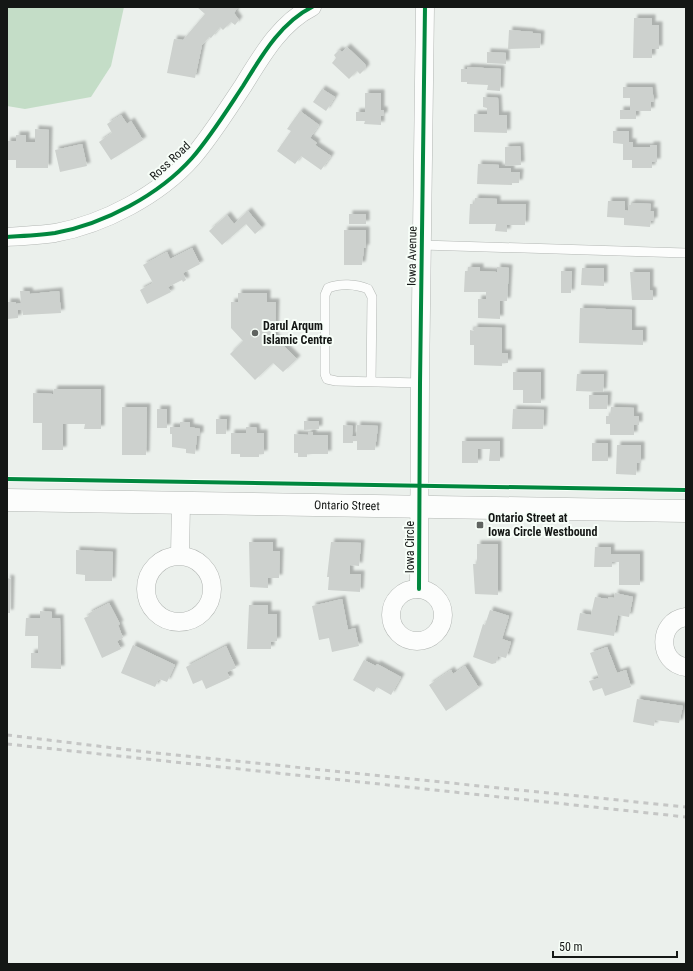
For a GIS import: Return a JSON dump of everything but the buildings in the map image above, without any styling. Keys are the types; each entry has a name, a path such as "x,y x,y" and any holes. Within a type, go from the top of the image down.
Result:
{"main road":[{"name":"Ontario Street","path":"7,500 686,511"}],"street":[{"name":"Ross Road","path":"7,237 56,233 95,221 128,208 161,185 191,158 222,118 256,65 285,26 312,7"},
{"name":"Iowa Avenue","path":"420,506 420,383 425,7"},
{"path":"180,555 181,503"},
{"name":"Iowa Circle","path":"419,589 420,506"},
{"path":"686,617 680,618 672,623 664,638 667,655 673,662 686,667"}],"lane":[{"path":"422,245 686,253"},
{"path":"371,382 372,297 368,289 361,286 337,285 328,288 326,295 324,374 327,379 336,381 371,382 420,383"}],"green space":[{"path":"7,7 124,7 111,66 91,97 25,109 7,106"}],"railway":[{"path":"7,735 147,752 686,807"},
{"path":"7,744 686,817"}],"cycle path":[{"path":"7,237 55,233 92,223 130,206 164,184 192,158 206,141 264,52 281,31 290,22 312,7"},
{"path":"419,589 425,7"},
{"path":"7,479 686,490"}],"place":[{"name":"Darul Arqum Islamic Centre","path":"255,333"},
{"name":"Ontario Street at Iowa Circle Westbound","path":"480,525"}]}
